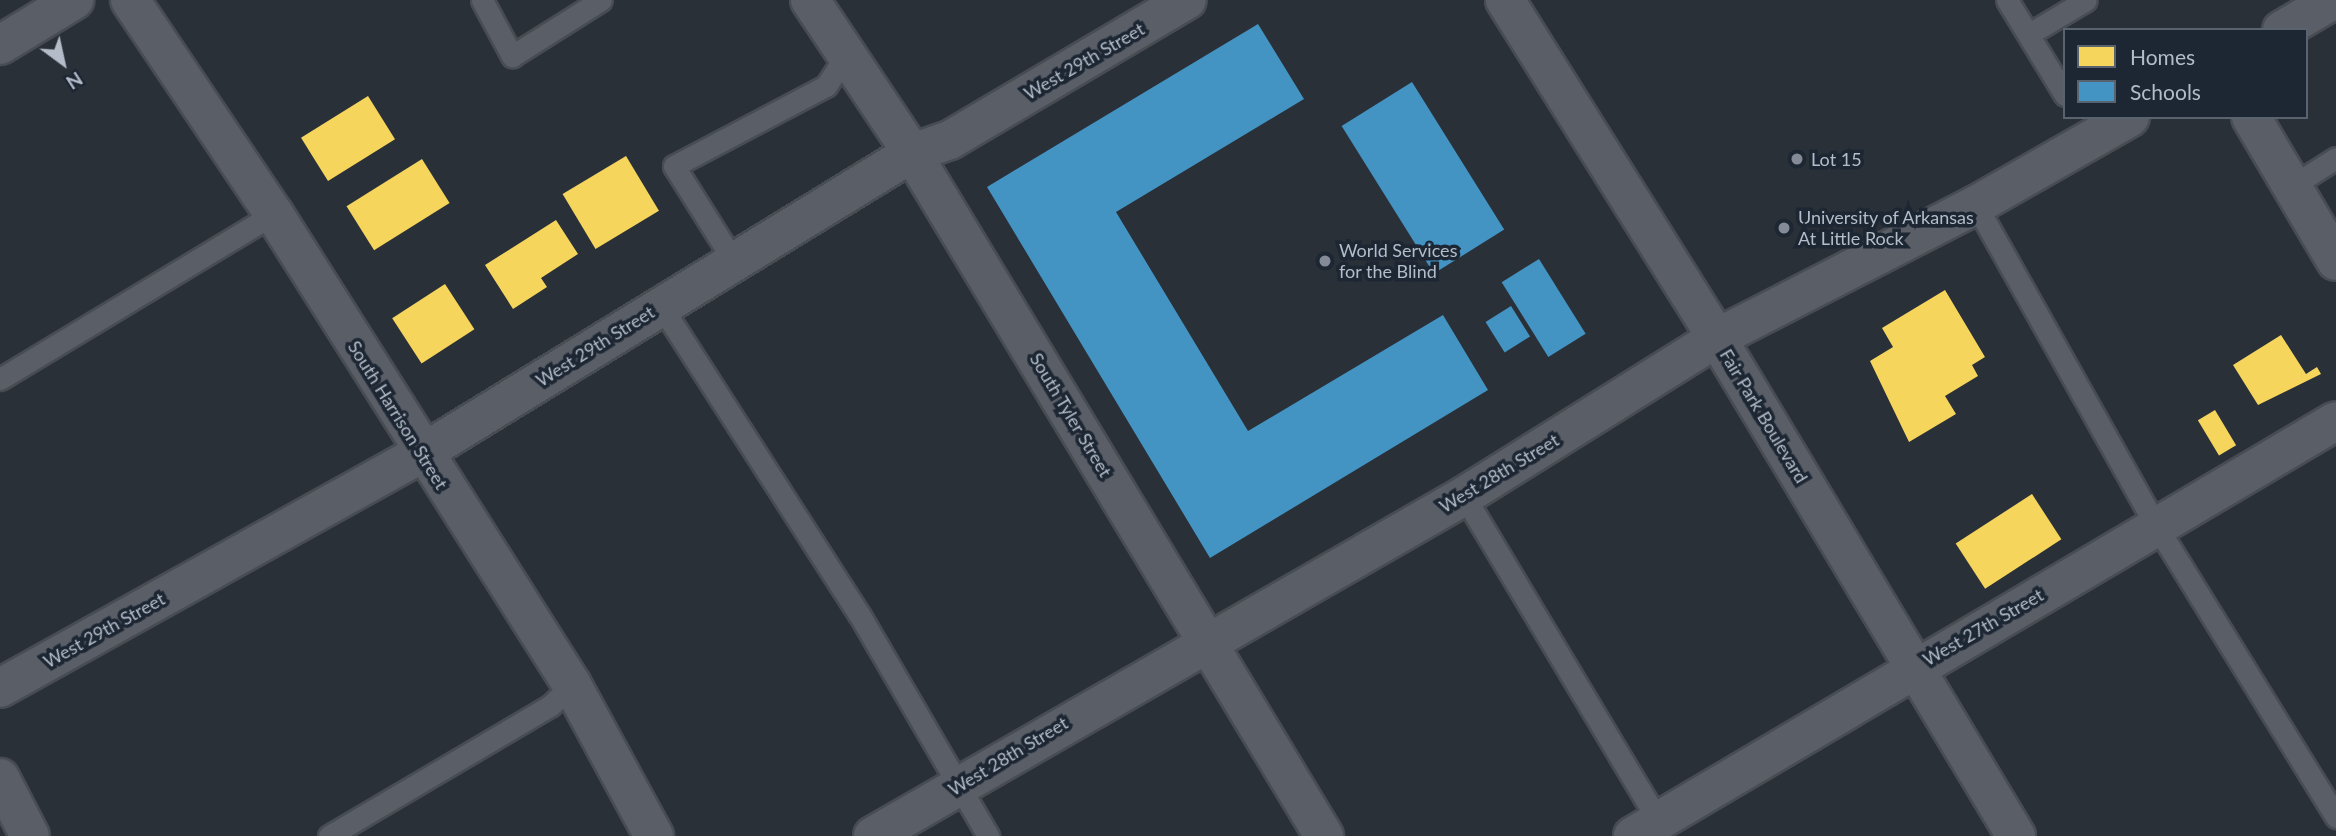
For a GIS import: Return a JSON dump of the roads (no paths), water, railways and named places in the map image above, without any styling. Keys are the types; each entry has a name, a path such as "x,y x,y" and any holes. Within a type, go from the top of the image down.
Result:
{"street":[{"path":"0,45 74,0"},
{"name":"South Harrison Street","path":"130,0 274,214 421,454 572,685 654,836"},
{"name":"South Tyler Street","path":"810,0 845,57 912,153 1324,836"},
{"name":"Fair Park Boulevard","path":"1505,0 1717,338 2016,836"},
{"path":"2285,28 2333,0"},
{"name":"West 29th Street","path":"0,688 421,454 733,260 912,153 950,140 1168,5"},
{"name":"West 28th Street","path":"873,836 1206,640 1464,495 1717,338 1976,205 2085,128 2122,119"},
{"path":"2252,119 2336,261"},
{"name":"West 27th Street","path":"1653,831 1914,667 2336,421"},
{"path":"0,778 30,836"}],"lane":[{"path":"482,0 512,56 601,0"},
{"path":"2007,0 2063,92"},
{"path":"2029,34 2086,0"},
{"path":"733,260 674,166 826,86 845,57"},
{"path":"2292,186 2336,158"},
{"path":"1976,205 2157,527 2336,817"},
{"path":"0,379 274,214"},
{"path":"666,302 670,320 859,614 988,836"},
{"path":"1464,495 1653,831"},
{"path":"329,836 550,706 572,685"}],"place":[{"name":"Lot 15","path":"1797,159"},
{"name":"University of Arkansas At Little Rock","path":"1784,228"},
{"name":"World Services for the Blind","path":"1325,261"}]}
